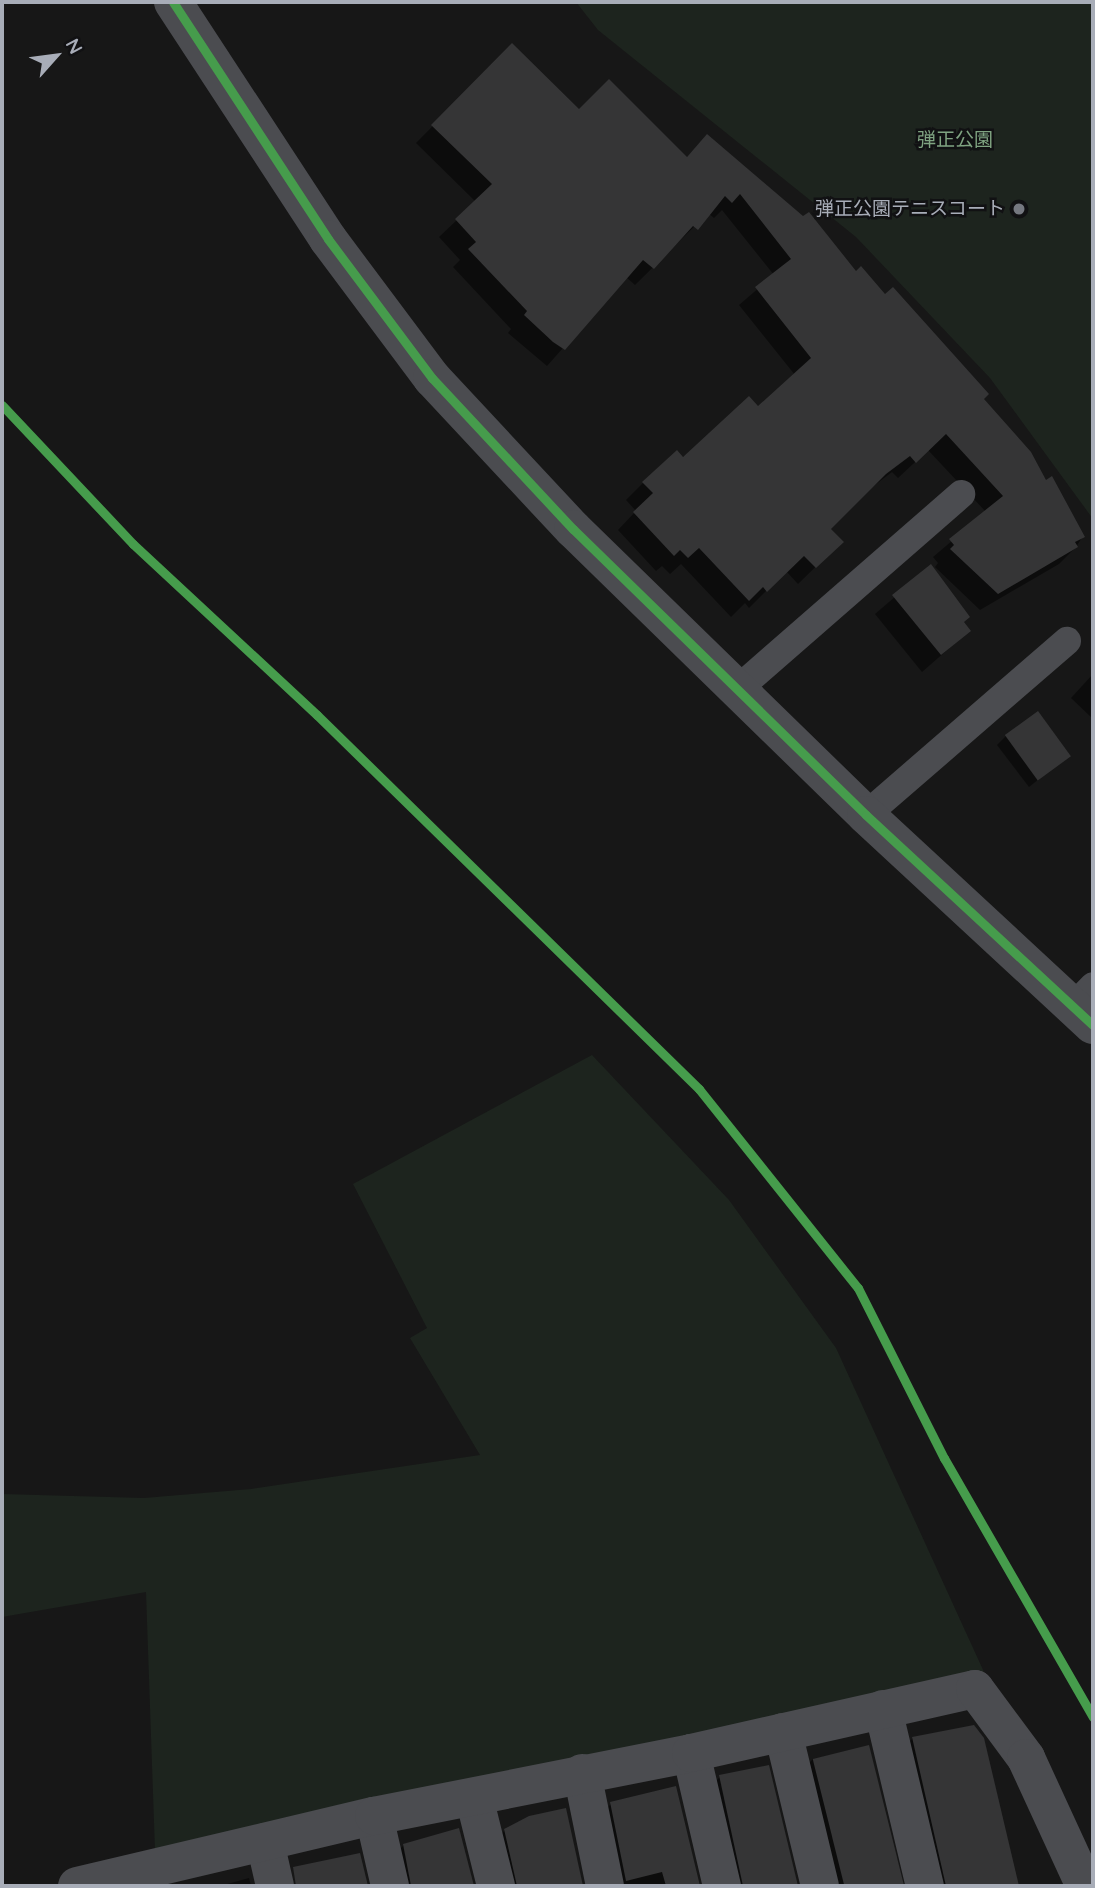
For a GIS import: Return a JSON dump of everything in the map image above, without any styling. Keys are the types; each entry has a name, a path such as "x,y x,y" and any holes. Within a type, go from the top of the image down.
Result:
{"street":[{"path":"173,2 328,239 432,378 573,529 739,688 866,815 1087,1006"},
{"path":"76,1886 147,1878 265,1842 374,1816 691,1753 975,1689 1026,1758 1085,1886"},
{"path":"883,1709 925,1886"},
{"path":"783,1732 820,1886"},
{"path":"691,1753 722,1886"},
{"path":"582,1773 605,1886"},
{"path":"474,1797 496,1886"},
{"path":"374,1816 390,1886"},
{"path":"265,1842 275,1886"}],"lane":[{"path":"739,688 961,494"},
{"path":"866,815 1066,641"}],"green space":[{"name":"弾正公園","path":"576,2 1093,2 1093,519 990,378 856,237 598,30"},
{"path":"592,1055 729,1200 836,1348 984,1672 155,1851 146,1592 2,1617 2,1494 144,1498 251,1489 480,1455 410,1338 427,1328 353,1184"}],"building":[{"path":"512,43 579,109 609,79 687,157 707,134 803,216 809,212 856,271 861,266 885,294 893,287 989,394 984,399 1031,452 1046,480 1052,476 1085,537 1075,542 1078,547 998,594 950,549 954,545 949,539 1003,496 946,434 916,463 910,456 886,474 831,529 844,542 816,568 804,556 767,592 763,587 749,601 699,548 688,558 680,550 674,556 633,512 653,493 642,482 677,450 683,457 749,396 758,406 811,358 755,287 791,259 740,194 732,203 725,196 698,230 693,226 654,269 643,260 565,350 553,342 524,315 527,311 468,249 476,242 455,219 492,184 431,125"},
{"path":"931,564 970,617 964,622 971,631 941,655 892,595"},
{"path":"1038,711 1071,756 1038,780 1005,735"},
{"path":"974,1725 984,1738 1019,1886 946,1886 912,1737"},
{"path":"869,1745 904,1886 844,1886 813,1759"},
{"path":"769,1765 798,1886 743,1886 719,1775"},
{"path":"676,1786 700,1886 666,1886 662,1872 626,1881 610,1802"},
{"path":"566,1808 583,1886 517,1886 504,1829 529,1816"},
{"path":"459,1828 474,1886 411,1886 403,1844"},
{"path":"360,1853 368,1886 296,1886 293,1867"}],"cycle path":[{"path":"173,2 328,239 432,378 573,529 866,815 1093,1025"},
{"path":"2,405 133,544 317,715 699,1089 858,1288 944,1458 1093,1717"}],"place":[{"name":"弾正公園テニスコート","path":"1019,209"}]}
